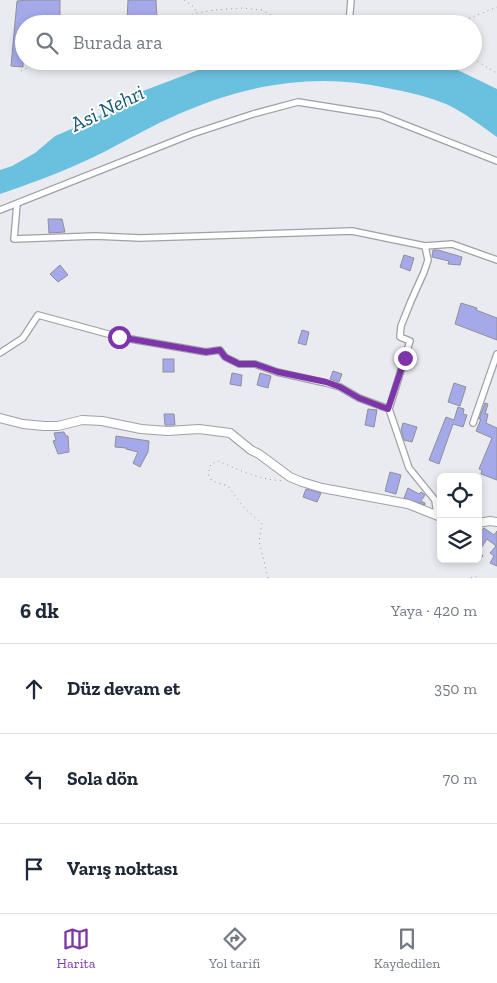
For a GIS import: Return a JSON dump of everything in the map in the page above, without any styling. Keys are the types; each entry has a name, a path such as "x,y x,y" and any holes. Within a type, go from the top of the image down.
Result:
{"street":[{"path":"350,15 351,0"},
{"path":"0,210 192,134 253,114 298,102 380,115 497,161"},
{"path":"17,204 14,239 95,236 140,238 352,231 425,246 452,244 497,260"},
{"path":"425,246 428,260 411,301 400,337 410,341 388,409 409,468 435,500 437,508"},
{"path":"0,353 23,338 38,314 119,337 206,352 220,350 225,357 239,364 255,364 278,372 326,382 388,409"},
{"path":"473,423 497,354"},
{"path":"0,418 23,424 44,426 58,426 82,420 102,421 141,429 168,431 199,429 230,433 290,477 322,488 408,504 437,515"},
{"path":"482,522 490,520 497,522"}],"path":[{"path":"184,0 194,7 197,13"},
{"path":"477,15 497,7"},
{"path":"193,15 214,10 242,8 262,10 271,15"},
{"path":"482,64 497,73"},
{"path":"268,578 259,541 262,523 245,509 228,486 212,480 208,474 211,464 219,461 229,466 280,481 290,477"},
{"path":"471,578 475,576 478,578"}],"water":[{"path":"198,70 458,70 497,89 497,137 453,107 409,93 359,83 331,81 276,85 222,97 196,107 159,123 74,166 0,194 0,170 12,166 35,153 55,136 92,120 143,91"}],"building":[{"path":"60,0 60,15 16,15 17,1"},
{"path":"128,0 156,0 157,15 127,15"},
{"path":"15,23 15,66 11,66"},
{"path":"48,219 62,219 65,232 49,233"},
{"path":"433,250 462,257 460,265 448,264 449,261 432,257"},
{"path":"404,255 414,258 410,271 400,267"},
{"path":"60,265 68,275 58,282 50,274"},
{"path":"461,303 477,308 476,310 497,318 497,340 455,324"},
{"path":"302,330 309,332 306,345 298,343"},
{"path":"163,359 174,359 174,372 163,372"},
{"path":"333,371 342,374 339,382 330,379"},
{"path":"232,373 242,375 241,386 230,384"},
{"path":"260,373 271,376 268,388 257,385"},
{"path":"454,383 466,387 460,406 448,402"},
{"path":"485,403 488,404 485,414 488,414 486,423 497,428 497,480 482,474 482,470 479,469 492,438 476,431 481,419 479,419"},
{"path":"458,407 464,409 463,414 467,415 463,427 453,424 439,464 429,460 446,417 454,420"},
{"path":"368,409 377,410 374,427 365,425"},
{"path":"164,414 174,414 175,425 165,425"},
{"path":"403,423 417,427 412,442 404,440 401,430"},
{"path":"64,432 68,436 69,452 58,454 53,441 56,440 54,433"},
{"path":"116,436 149,441 148,452 140,467 133,463 138,452 115,447"},
{"path":"390,472 401,475 396,494 385,491"},
{"path":"408,488 425,495 421,501 425,505 404,498"},
{"path":"306,489 321,493 317,502 303,497"},
{"path":"484,528 494,535 497,531 497,566 490,563 494,556 490,553 496,546 487,539 482,546 482,531"}],"route":[{"path":"119,337 206,352 220,350 225,357 239,364 255,364 278,372 326,382 388,409 405,358"}],"water label":[{"name":"Asi Nehri","path":"107,108"}]}
